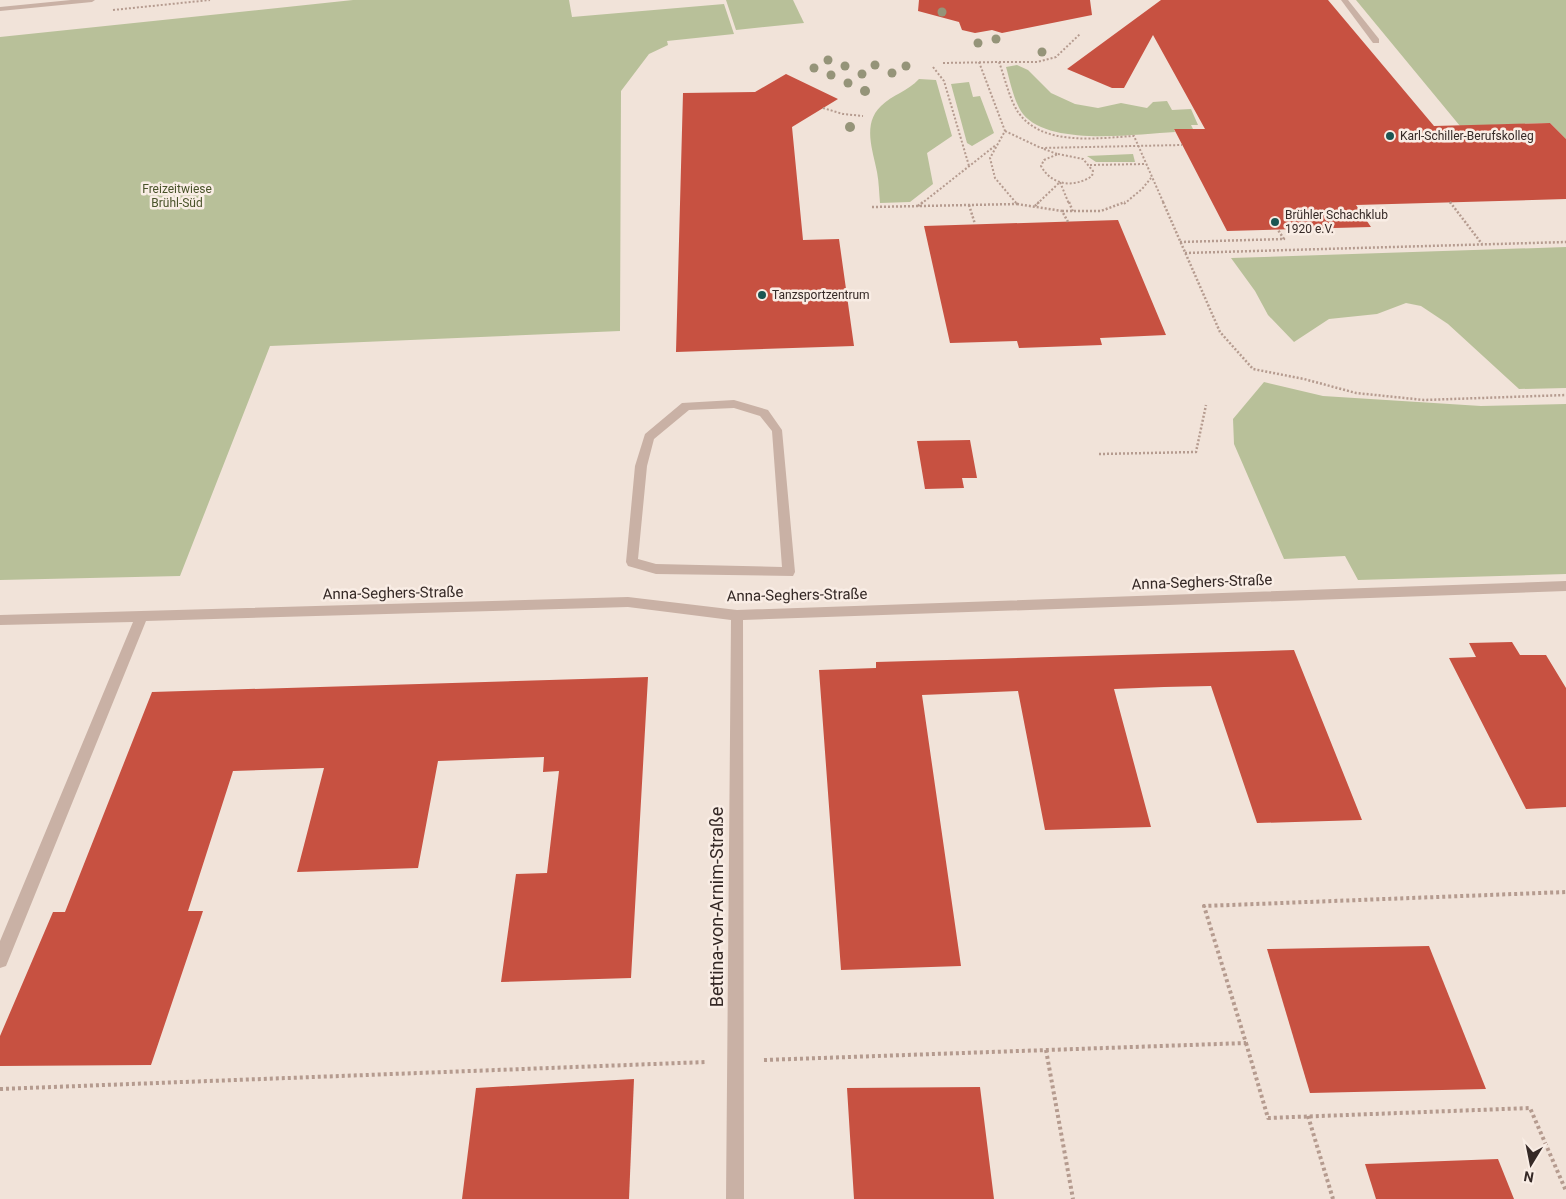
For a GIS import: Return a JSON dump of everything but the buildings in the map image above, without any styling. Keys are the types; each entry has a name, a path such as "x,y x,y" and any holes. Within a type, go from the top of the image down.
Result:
{"street":[{"path":"0,9 92,0"},
{"path":"1344,0 1376,41"},
{"path":"734,404 764,413 777,430 781,483 789,572 656,569 632,562 641,466 649,437 686,406 734,404"},
{"name":"Anna-Seghers-Straße","path":"0,620 628,602 737,615 1566,586"},
{"name":"Bettina-von-Arnim-Straße","path":"735,1199 737,615"},
{"path":"0,960 141,617"}],"path":[{"path":"943,63 1037,62 1056,57 1080,34"},
{"path":"979,62 1005,131 1058,154 1077,156 1090,165 1146,164"},
{"path":"999,62 1018,113 1026,122 1042,131 1070,137 1134,136 1220,332 1252,369 1304,379 1356,393 1424,400 1566,395"},
{"path":"933,67 944,81 969,166"},
{"path":"823,108 863,116"},
{"path":"1005,131 990,158 995,178 1017,204"},
{"path":"917,206 998,143"},
{"path":"1041,148 1182,146"},
{"path":"1058,154 1044,160 1041,166 1043,172 1060,182 1080,183 1087,180 1092,176 1090,165"},
{"path":"872,207 1017,204 1062,211 1100,213 1126,203 1142,192 1152,177"},
{"path":"1035,206 1060,182"},
{"path":"1060,182 1073,212"},
{"path":"1450,202 1482,244"},
{"path":"969,205 975,224"},
{"path":"1062,211 1068,222"},
{"path":"1180,242 1284,239 1278,230"},
{"path":"1185,253 1566,242"},
{"path":"1099,454 1196,452 1206,406"},
{"path":"1566,892 1204,906 1268,1118 1530,1108 1566,1191"},
{"path":"0,1089 1246,1043"},
{"path":"1046,1050 1072,1199"},
{"path":"1308,1116 1333,1199"}],"green space":[{"name":"Freizeitwiese Brühl-Süd","path":"353,0 569,0 572,17 724,4 734,34 667,41 668,45 649,54 621,91 620,331 270,346 180,576 0,580 0,37"},
{"path":"726,0 793,0 804,23 736,30"},
{"path":"1356,0 1566,0 1566,139 1550,123 1460,126"},
{"path":"1017,65 1028,70 1051,93 1075,104 1098,108 1121,103 1147,108 1153,102 1167,101 1172,110 1191,109 1198,125 1191,125 1193,129 1174,129 1175,132 1117,136 1073,135 1053,131 1036,124 1023,114 1017,104 1006,67"},
{"path":"919,79 936,80 952,136 927,153 933,184 910,202 880,203 878,176 870,138 872,121 875,113 881,106"},
{"path":"969,82 973,97 980,96 994,133 972,146 967,143 951,84"},
{"path":"1133,154 1135,162 1096,162 1087,156"},
{"path":"1566,247 1566,388 1519,389 1448,324 1421,306 1406,303 1377,314 1329,319 1294,342 1268,315 1255,291 1231,258"},
{"path":"1264,382 1323,396 1481,406 1566,404 1566,574 1358,580 1345,556 1284,559 1234,444 1233,419"}],"place":[{"name":"Karl-Schiller-Berufskolleg","path":"1390,136"},
{"name":"Brühler Schachklub 1920 e.V.","path":"1275,222"},
{"name":"Tanzsportzentrum","path":"762,295"}]}
